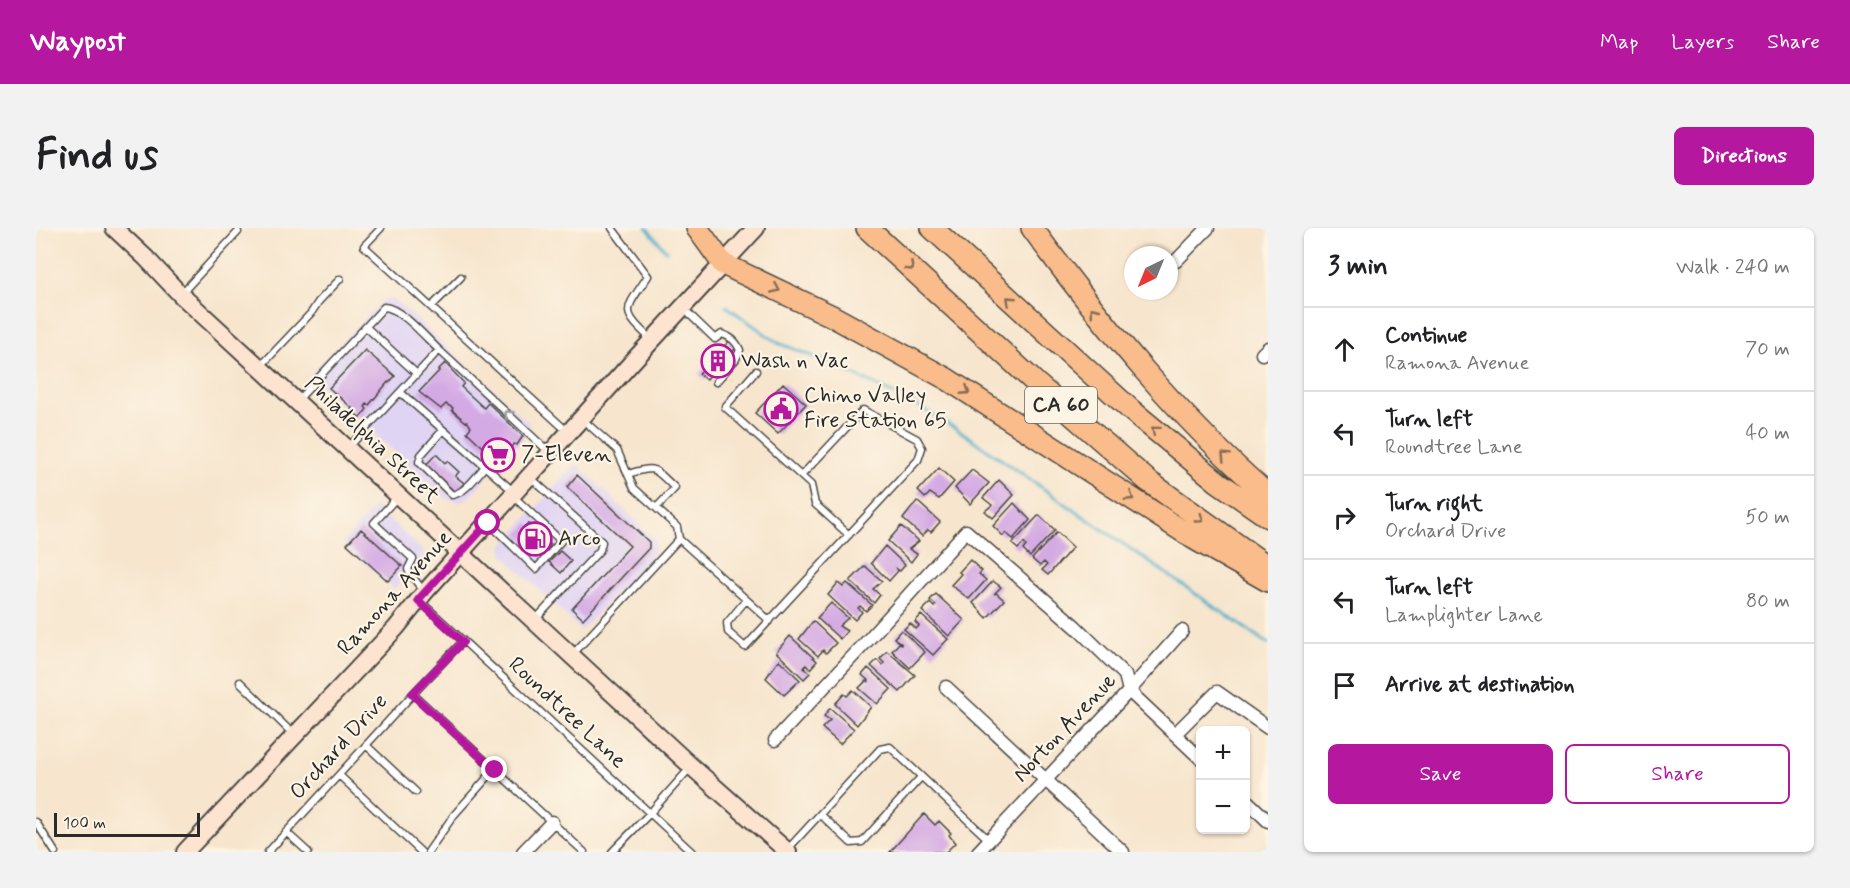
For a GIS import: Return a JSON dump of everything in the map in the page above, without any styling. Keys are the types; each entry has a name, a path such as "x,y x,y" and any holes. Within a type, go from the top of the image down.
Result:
{"highway":[{"path":"697,228 723,264 832,316 947,379 1193,538 1268,581"},
{"name":"CA 60","path":"867,228 1038,385 1148,481 1268,567"},
{"name":"CA 60","path":"932,228 1131,410 1218,482 1268,517"},
{"path":"1032,228 1078,291 1127,351 1178,408 1235,466 1268,495"}],"main road":[{"name":"Philadelphia Street","path":"114,228 180,294 571,656 787,851"},
{"name":"Ramona Avenue","path":"190,850 396,628 460,553 756,228"}],"street":[{"path":"1178,259 1208,228"},
{"path":"775,740 966,531 1076,627 1125,675 1129,691 1196,754"},
{"name":"Norton Avenue","path":"978,852 1182,631"},
{"path":"946,687 1123,852"},
{"path":"1175,734 1217,692 1268,728"},
{"path":"1250,805 1268,821"},
{"path":"524,852 552,822"}],"lane":[{"path":"381,228 364,246 569,433"},
{"path":"612,228 648,276 630,304 629,312 635,325 652,341"},
{"path":"180,294 238,232"},
{"path":"431,308 460,277"},
{"path":"260,368 311,314 319,301 340,279"},
{"path":"297,401 384,307 391,307 551,454"},
{"path":"683,308 715,339 722,334 730,337 740,350 736,359 716,382"},
{"path":"366,327 417,374"},
{"path":"348,449 439,350"},
{"path":"756,371 725,406 811,485 815,504 849,534"},
{"path":"400,392 485,466 561,541 536,569 488,523"},
{"path":"746,600 727,623 728,632 745,648 918,460 922,448 917,439 863,410 801,476"},
{"path":"582,419 617,450 634,488 677,527 680,539 770,621"},
{"path":"443,430 421,455 419,462 452,495 458,494 471,483 485,466"},
{"path":"628,474 648,468 653,469 675,488 656,508"},
{"path":"530,477 602,542 600,550 534,621"},
{"name":"Roundtree Lane","path":"398,495 374,523 413,559 409,565 409,572 422,596 463,642 692,852"},
{"path":"571,656 680,539"},
{"name":"Orchard Drive","path":"268,852 412,694 463,642"},
{"path":"240,682 295,736"},
{"path":"412,694 584,852"},
{"path":"366,745 416,792"},
{"path":"787,851 880,749 890,747 989,840"},
{"path":"612,852 691,766"},
{"path":"429,852 454,815 495,770"},
{"path":"339,775 422,852"},
{"path":"819,814 851,843 862,842 921,777"},
{"path":"36,822 54,852"},
{"path":"286,832 308,852"}],"shaded area":[{"path":"391,299 402,306 529,423 531,429 469,497 460,502 446,499 310,375 383,300"},
{"path":"577,464 656,541 654,553 581,630 504,556 502,546"},
{"path":"375,506 423,551 424,556 394,589 342,543"}],"building":[{"name":"Wash n Vac","path":"729,341 736,348 706,380 699,374"},
{"path":"365,350 395,376 369,405 367,404 365,407 367,409 360,418 329,388"},
{"path":"445,363 464,383 461,387 484,408 488,403 523,436 517,445 514,444 507,451 509,453 499,464 488,456 493,451 486,446 484,448 467,432 471,427 467,421 452,410 453,408 446,404 441,409 419,392"},
{"name":"Chino Valley Fire Station 65","path":"783,383 806,404 778,434 755,413"},
{"path":"436,454 459,472 455,476 464,483 456,493 425,466"},
{"path":"939,468 954,482 939,499 930,493 925,498 918,491"},
{"path":"972,470 989,483 970,504 955,488"},
{"path":"577,475 649,542 649,548 583,619 572,609 630,546 567,487"},
{"path":"999,480 1014,495 993,518 985,511 992,505 983,498"},
{"path":"917,501 940,522 931,532 928,530 922,536 903,519"},
{"path":"1014,503 1030,520 1013,539 1006,533 1003,536 993,526"},
{"path":"1039,515 1055,530 1030,557 1023,550 1026,546 1024,543 1018,549 1012,544"},
{"name":"Arco","path":"528,523 551,544 542,555 518,534"},
{"path":"901,526 919,541 909,549 917,554 911,562 888,541"},
{"path":"361,529 402,566 388,581 347,544"},
{"path":"1057,532 1073,547 1048,575 1042,570 1047,565 1044,562 1040,566 1032,559"},
{"path":"885,546 905,565 900,571 897,569 898,571 889,581 871,563"},
{"name":"Arco","path":"560,551 571,561 561,573 549,562"},
{"path":"970,560 982,571 979,574 986,580 969,599 951,585"},
{"path":"865,566 882,581 873,589 880,595 874,603 850,581"},
{"path":"993,581 1001,587 994,594 996,593 1004,600 987,618 973,603"},
{"path":"838,583 843,587 847,583 872,605 866,611 860,606 858,608 862,612 855,620 828,595"},
{"path":"936,594 964,620 949,636 922,611 930,603 934,607 936,605 930,600"},
{"path":"831,603 848,618 839,626 847,631 840,639 817,618"},
{"path":"921,615 948,639 933,655 904,629 910,623 916,629 919,626 915,622"},
{"path":"813,621 836,643 826,653 823,650 818,656 799,639"},
{"path":"901,630 925,652 910,668 892,651 899,643 902,644 894,638"},
{"path":"790,636 817,661 810,669 806,665 804,668 810,673 804,679 776,652"},
{"path":"887,651 915,675 900,692 871,666 877,660 882,665 884,663 880,659"},
{"path":"779,660 800,680 784,695 766,678"},
{"path":"868,668 891,689 877,704 859,688 869,681 862,675"},
{"path":"853,690 871,707 857,725 835,704 844,694 847,696"},
{"path":"830,708 854,729 840,744 822,728 830,720 824,716"},
{"path":"924,814 935,825 939,821 951,833 949,835 955,843 946,852 890,852"}],"waterway":[{"path":"647,228 666,251"},
{"path":"726,306 778,343 825,361 911,402 963,433 1268,644"}],"place":[{"name":"Wash n Vac","path":"718,361"},
{"name":"Chino Valley Fire Station 65","path":"781,409"},
{"name":"7-Eleven","path":"498,455"},
{"name":"Arco","path":"535,539"}],"route":[{"path":"488,523 418,600 463,642 412,694 495,770"}]}
